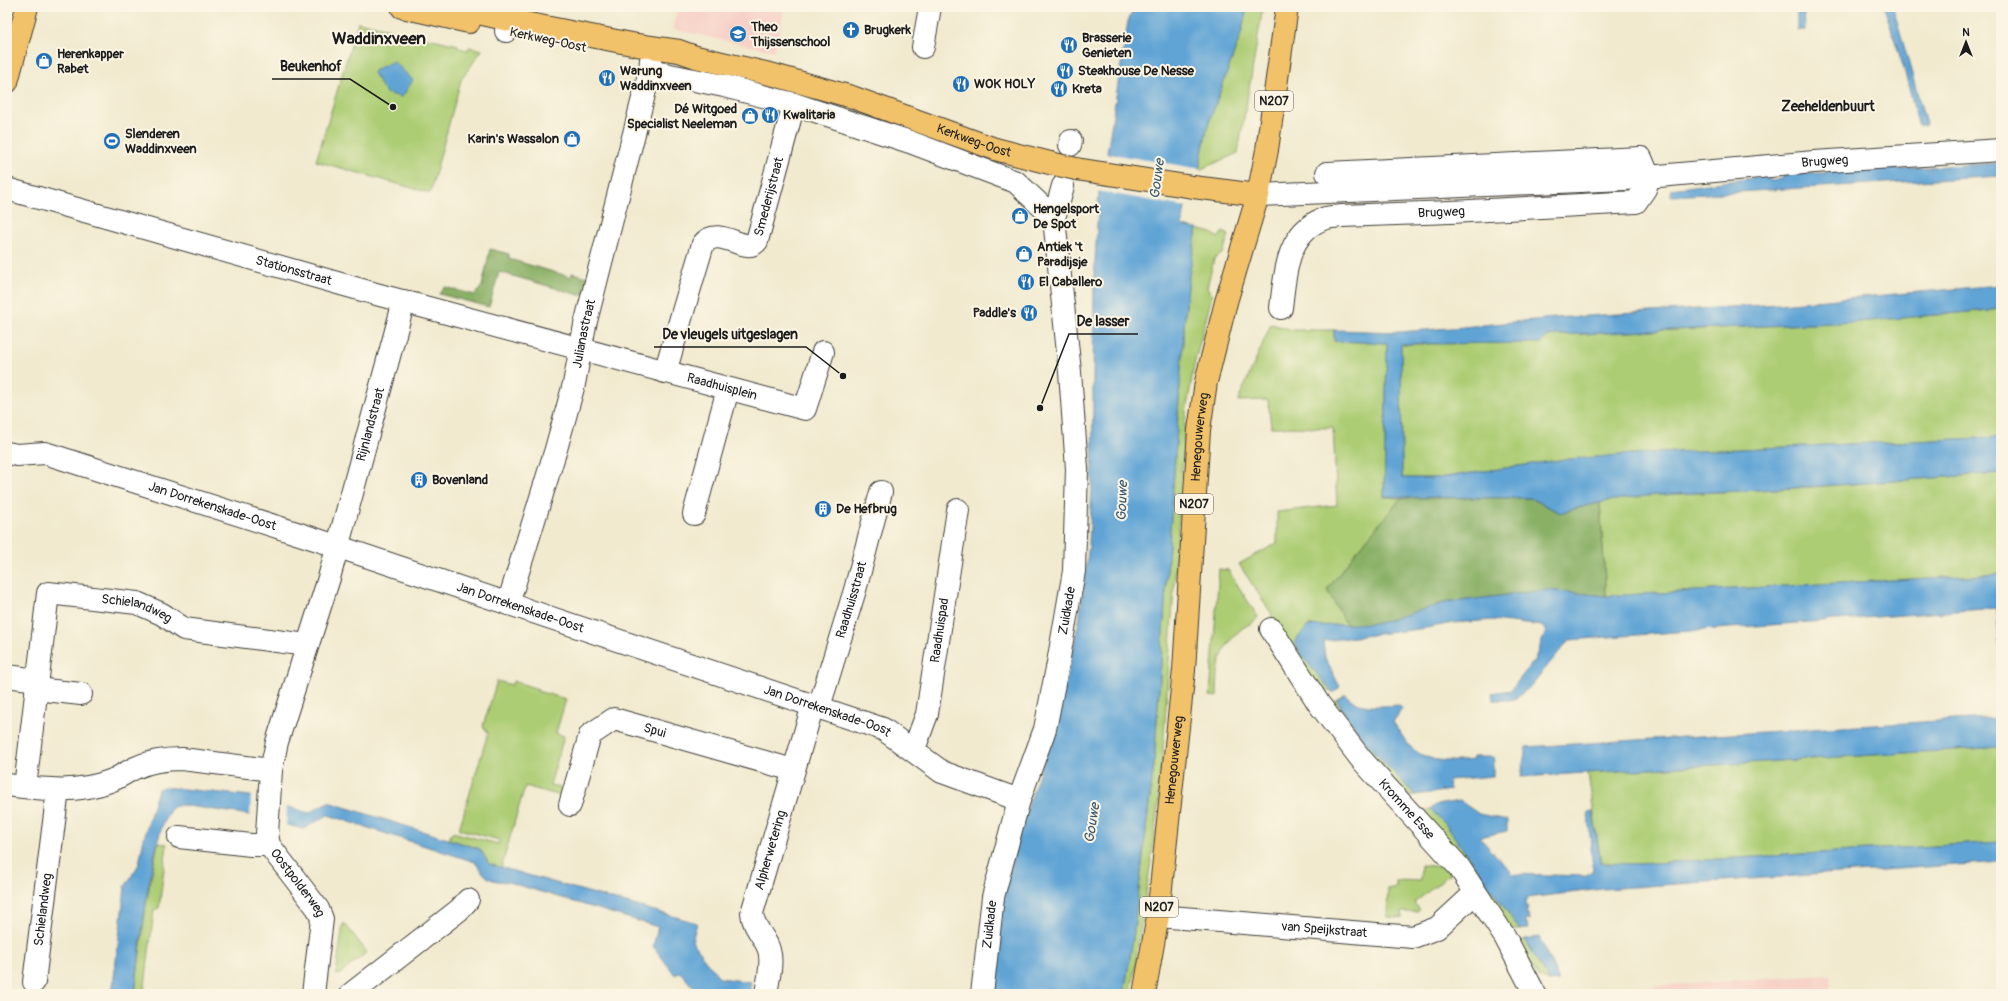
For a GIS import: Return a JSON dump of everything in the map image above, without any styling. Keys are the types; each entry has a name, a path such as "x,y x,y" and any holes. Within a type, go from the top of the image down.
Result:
{"main road":[{"path":"7,82 27,7"},
{"name":"Kerkweg-Oost","path":"402,7 509,19 650,66 696,58"},
{"name":"Kerkweg-Oost","path":"452,7 637,45 679,51 696,58 774,75 882,107 966,140 1050,163 1224,192 1258,195"},
{"name":"Henegouwerweg","path":"1144,994 1158,916 1184,670 1199,430 1206,382 1226,302 1258,195 1267,150 1287,7"}],"street":[{"path":"922,47 930,7"},
{"name":"Kerkweg-Oost","path":"650,66 794,104 910,142 1016,182 1054,218"},
{"name":"Julianastraat","path":"508,604 558,442 578,368 585,325 650,66"},
{"name":"Smederijstraat","path":"665,372 703,244 707,238 715,236 748,245 752,245 757,241 794,104"},
{"name":"Brugweg","path":"1258,195 1649,177 1775,165 2001,150"},
{"path":"1327,173 1641,158 1649,177"},
{"name":"Brugweg","path":"1282,308 1286,266 1292,249 1309,226 1323,219 1341,216 1451,212 1636,202 1645,189 1649,177"},
{"name":"Zuidkade","path":"982,994 993,897 1019,800 1045,729 1074,571 1077,469 1070,372 1054,218 1062,186"},
{"name":"Stationsstraat","path":"7,190 404,302 581,348"},
{"name":"Rijnlandstraat","path":"337,548 404,302"},
{"name":"Raadhuisplein","path":"581,348 806,409 823,352"},
{"path":"694,514 728,389"},
{"name":"Jan Dorrekenskade-Oost","path":"7,453 17,455 46,453 816,706 883,729 914,749 942,772 1019,800"},
{"name":"Raadhuisstraat","path":"816,706 855,590 881,492"},
{"name":"Raadhuispad","path":"914,749 927,714 958,510"},
{"path":"268,835 271,770 277,742 337,548"},
{"name":"Schielandweg","path":"271,770 182,759 169,759 145,764 112,781 95,786 58,790 16,786 37,684 48,593 137,603 162,614 184,629 307,645"},
{"name":"Kromme Esse","path":"1271,629 1291,663 1323,710 1361,759 1459,867 1505,938 1535,994"},
{"path":"7,676 81,694"},
{"name":"Alpherwetering","path":"766,994 770,960 769,950 753,922 752,913 793,770 816,706"},
{"name":"Spui","path":"570,805 590,735 614,719 793,770"},
{"name":"Schielandweg","path":"34,982 58,790"},
{"name":"Oostpolderweg","path":"179,837 251,845 268,835 320,914 322,925 313,994"},
{"name":"van Speijkstraat","path":"1158,916 1413,937 1425,934 1437,928 1475,893"},
{"path":"351,994 459,910 468,900"}],"shaded area":[{"name":"Theo Thijssenschool","path":"678,7 785,7 774,51 672,29"},
{"path":"1830,975 1831,994 1597,994 1616,988"}],"green space":[{"path":"1247,7 1263,7 1238,153 1199,170 1207,128 1241,34"},
{"path":"358,22 458,45 458,48 468,50 469,47 482,50 461,80 430,193 316,161"},
{"path":"1197,229 1212,233 1218,238 1223,232 1229,235 1223,253 1214,259 1207,287 1212,296 1195,361 1186,412 1162,765 1155,834 1131,994 1124,994 1133,939 1154,764 1184,327 1189,276"},
{"path":"490,249 509,254 509,259 571,277 572,273 588,277 583,296 499,272 489,307 439,294 445,287 475,295 482,286"},
{"path":"2001,309 2001,437 1633,454 1559,460 1438,478 1402,478 1401,344 1541,343 1548,336 1557,335 1857,322"},
{"path":"1271,324 1293,330 1334,330 1334,341 1387,343 1384,497 1401,498 1355,553 1327,590 1347,625 1308,626 1302,654 1333,693 1315,687 1276,629 1271,613 1239,564 1277,543 1277,512 1337,505 1333,428 1271,427 1268,400 1238,401"},
{"path":"2001,473 2001,574 1606,596 1600,502 1642,496 1813,487"},
{"path":"1401,498 1531,498 1560,513 1600,502 1606,596 1547,590 1444,603 1379,623 1347,625 1327,590 1355,553"},
{"path":"1219,569 1228,570 1258,617 1239,631 1226,647 1220,662 1217,697 1210,696"},
{"path":"497,681 512,685 513,681 538,689 537,691 566,699 556,733 564,736 550,785 563,789 561,796 525,786 501,868 489,864 480,849 449,839 452,832 498,844 499,840 459,829 488,733 483,726"},
{"path":"1337,699 1344,713 1362,738 1415,795 1406,796 1331,709 1331,704"},
{"path":"2001,747 2001,842 1639,864 1601,863 1588,773"},
{"path":"1430,809 1446,825 1520,930 1510,930 1424,815 1424,812"},
{"path":"158,843 167,844 159,908 154,910 144,994 135,994 146,904"},
{"path":"1421,865 1443,867 1450,874 1414,903 1420,910 1417,912 1402,912 1402,918 1387,917 1388,889 1396,887 1396,880 1420,881"},
{"path":"343,924 345,924 367,952 339,975 336,974"},
{"path":"1525,939 1549,982 1538,977 1520,945 1520,942"}],"water":[{"name":"Gouwe","path":"1135,7 1247,7 1241,34 1207,128 1199,170 1193,169 1182,223 1182,226 1197,229 1189,276 1184,327 1154,764 1133,939 1124,994 991,994 1004,895 1018,835 1057,721 1079,621 1089,544 1092,488 1094,279 1099,190 1110,192 1117,155 1107,153 1128,21"},
{"path":"1797,7 1804,7 1805,30 1797,30"},
{"path":"1884,7 1893,7 1926,124 1925,126 1919,126 1918,124 1904,69"},
{"path":"393,61 413,80 402,97 386,93 373,73 374,71"},
{"path":"2001,163 2001,176 1671,196 1671,189 1767,176 1770,180 1782,179 1784,175"},
{"path":"2001,285 2001,309 1857,322 1557,335 1548,336 1541,343 1401,344 1402,478 1438,478 1559,460 1633,454 2001,437 2001,473 1789,488 1658,495 1608,501 1560,513 1531,498 1384,497 1387,343 1334,341 1334,330 1399,332 1554,318 1779,304"},
{"path":"2001,574 2001,670 1997,608 1569,640 1529,688 1513,700 1493,700 1492,693 1511,690 1534,661 1546,631 1542,626 1493,620 1453,623 1426,628 1323,641 1325,658 1340,687 1333,693 1305,660 1294,642 1308,626 1379,623 1444,603 1547,590 1606,596"},
{"path":"1346,694 1356,703 1363,705 1399,705 1402,709 1393,722 1410,746 1420,754 1427,757 1458,761 1473,760 1473,757 1494,757 1495,762 1493,763 1493,776 1449,780 1448,786 1451,790 1415,795 1372,750 1344,713 1337,699"},
{"path":"2001,717 2001,747 1521,777 1526,747"},
{"path":"164,787 251,796 309,813 328,802 480,849 489,864 697,923 692,941 702,954 701,955 720,978 751,982 749,994 699,994 680,972 675,975 653,946 658,927 508,882 496,881 488,878 475,862 328,815 303,829 250,815 181,805 172,808 165,820 158,841 147,896 135,994 112,994 125,887 139,864 144,838 158,789"},
{"path":"1460,801 1479,814 1507,820 1507,831 1479,837 1513,874 1585,876 1593,870 1588,813 1593,812 1600,863 1639,864 2001,842 2001,862 1603,889 1526,898 1525,907 1528,906 1526,916 1529,915 1530,920 1526,920 1526,924 1528,924 1529,929 1520,930 1446,825 1430,809 1436,805"},
{"path":"1539,937 1559,981 1549,982 1525,939"}],"pier":[{"path":"1105,153 1201,169 1200,172 1194,171 1187,207 1097,191 1099,188 1110,190 1115,157"},
{"path":"251,794 287,804 286,826 250,817"}],"place":[{"name":"Brugkerk","path":"851,30"},
{"name":"Theo Thijssenschool","path":"738,34"},
{"name":"Brasserie Genieten","path":"1069,45"},
{"name":"Herenkapper Rabet","path":"44,61"},
{"name":"Steakhouse De Nesse","path":"1065,71"},
{"name":"Warung Waddinxveen","path":"607,78"},
{"name":"WOK HOLY","path":"961,84"},
{"name":"Kreta","path":"1059,89"},
{"name":"Beukenhof","path":"393,107"},
{"name":"Kwalitaria","path":"770,115"},
{"name":"Dé Witgoed Specialist Neeleman","path":"750,116"},
{"name":"Karin's Wassalon","path":"572,139"},
{"name":"Slenderen Waddinxveen","path":"112,141"},
{"name":"Hengelsport De Spot","path":"1020,216"},
{"name":"Antiek 't Paradijsje","path":"1024,254"},
{"name":"El Caballero","path":"1026,282"},
{"name":"Paddle's","path":"1029,313"},
{"name":"De vleugels uitgeslagen","path":"843,376"},
{"name":"De lasser","path":"1040,408"},
{"name":"Bovenland","path":"419,480"},
{"name":"De Hefbrug","path":"823,509"}],"district":[{"name":"Waddinxveen","path":"379,38"},
{"name":"Zeeheldenbuurt","path":"1828,106"}]}
